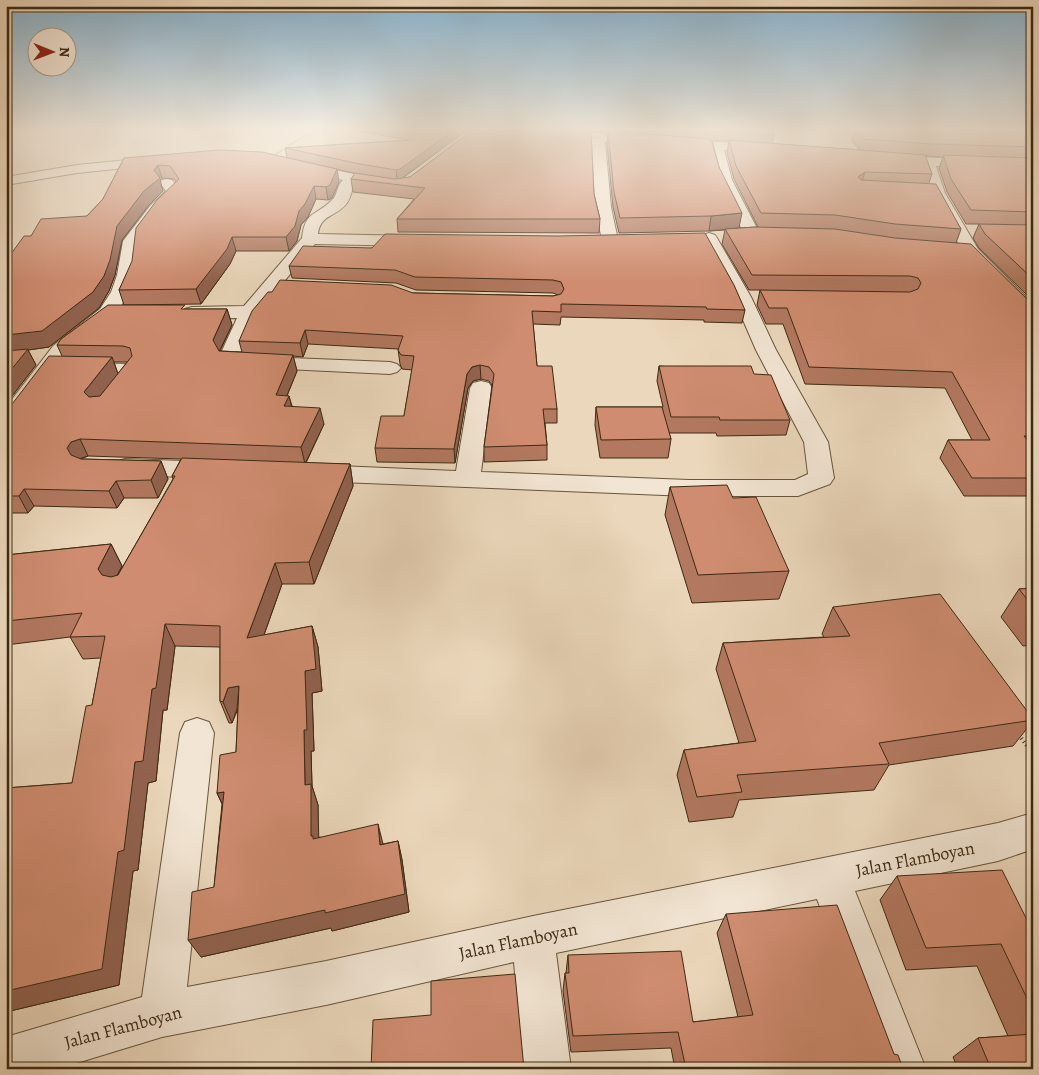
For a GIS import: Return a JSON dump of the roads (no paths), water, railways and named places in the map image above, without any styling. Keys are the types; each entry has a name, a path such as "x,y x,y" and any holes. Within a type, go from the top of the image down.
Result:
{"street":[{"path":"352,180 345,186 340,202 320,215 311,226 310,240 249,312 229,357 232,362 390,368"},
{"path":"365,180 396,187 403,186"},
{"path":"601,180 603,207 610,240"},
{"path":"291,473 689,488 798,488 821,478 816,442 766,350 752,297 730,236 725,180"},
{"path":"932,180 934,193 971,252 1024,299 1033,315"},
{"path":"6,423 61,364 118,312 120,292 126,275 131,241 154,209 174,192 167,183"},
{"path":"959,231 978,231"},
{"path":"592,240 630,239"},
{"path":"310,240 430,241"},
{"path":"953,250 971,252"},
{"path":"272,285 291,286"},
{"path":"175,313 249,312"},
{"path":"26,358 61,364"},
{"path":"467,479 481,388"},
{"path":"98,466 179,478 242,471"},
{"path":"162,1014 197,734"},
{"name":"Jalan Flamboyan","path":"6,1061 162,1014 326,983 533,936 998,842 1033,831"},
{"path":"828,877 902,1069"},
{"path":"533,936 547,1069"}],"lane":[{"path":"61,364 129,368 130,371 112,394"}]}
